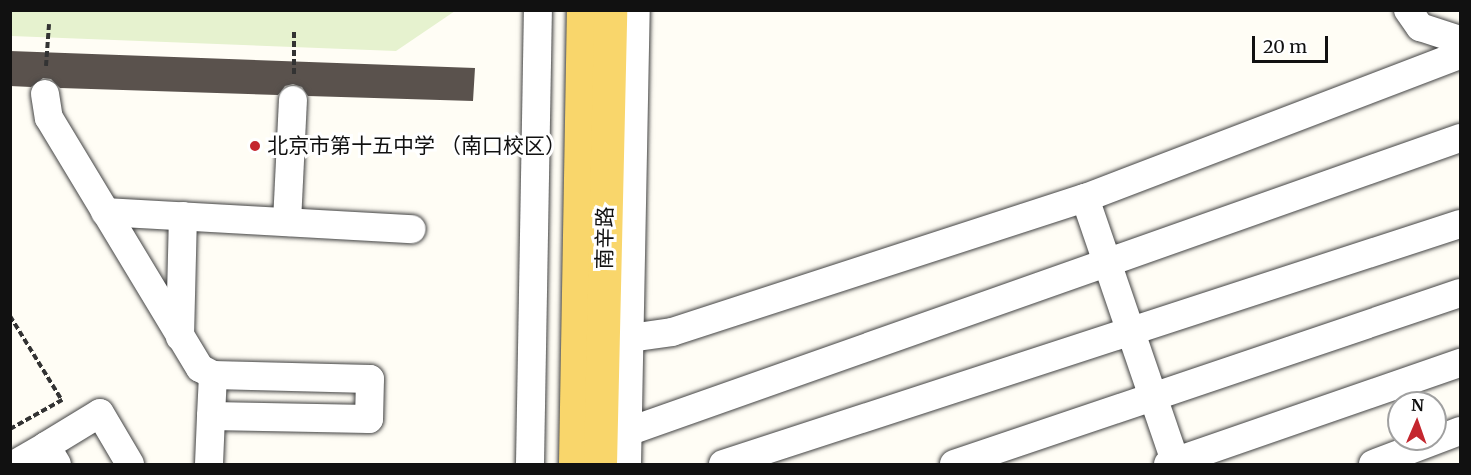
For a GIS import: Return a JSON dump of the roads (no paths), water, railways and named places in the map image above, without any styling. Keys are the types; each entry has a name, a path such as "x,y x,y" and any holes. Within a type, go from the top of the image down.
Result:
{"main road":[{"name":"南辛路","path":"575,465 583,10"},
{"name":"南辛路","path":"600,465 622,59 610,10"}],"street":[{"path":"530,465 538,10"},
{"path":"627,465 630,338 622,59 636,10"},
{"path":"1408,10 1420,27 1461,40"},
{"path":"630,338 672,332 1085,198 1461,55"},
{"path":"46,80 49,118 200,368 213,375 370,379 369,419 211,416"},
{"path":"287,222 293,88"},
{"path":"627,432 1461,138"},
{"path":"1085,198 1153,397 1173,464 1461,363"},
{"path":"105,212 412,229"},
{"path":"180,337 183,216"},
{"path":"723,465 1461,224"},
{"path":"954,465 1461,293"},
{"path":"209,465 213,375"},
{"path":"15,465 51,455 100,413 130,465"},
{"path":"1374,465 1461,432"}],"place":[{"name":"北京市第十五中学 （南口校区）","path":"255,146"}]}
